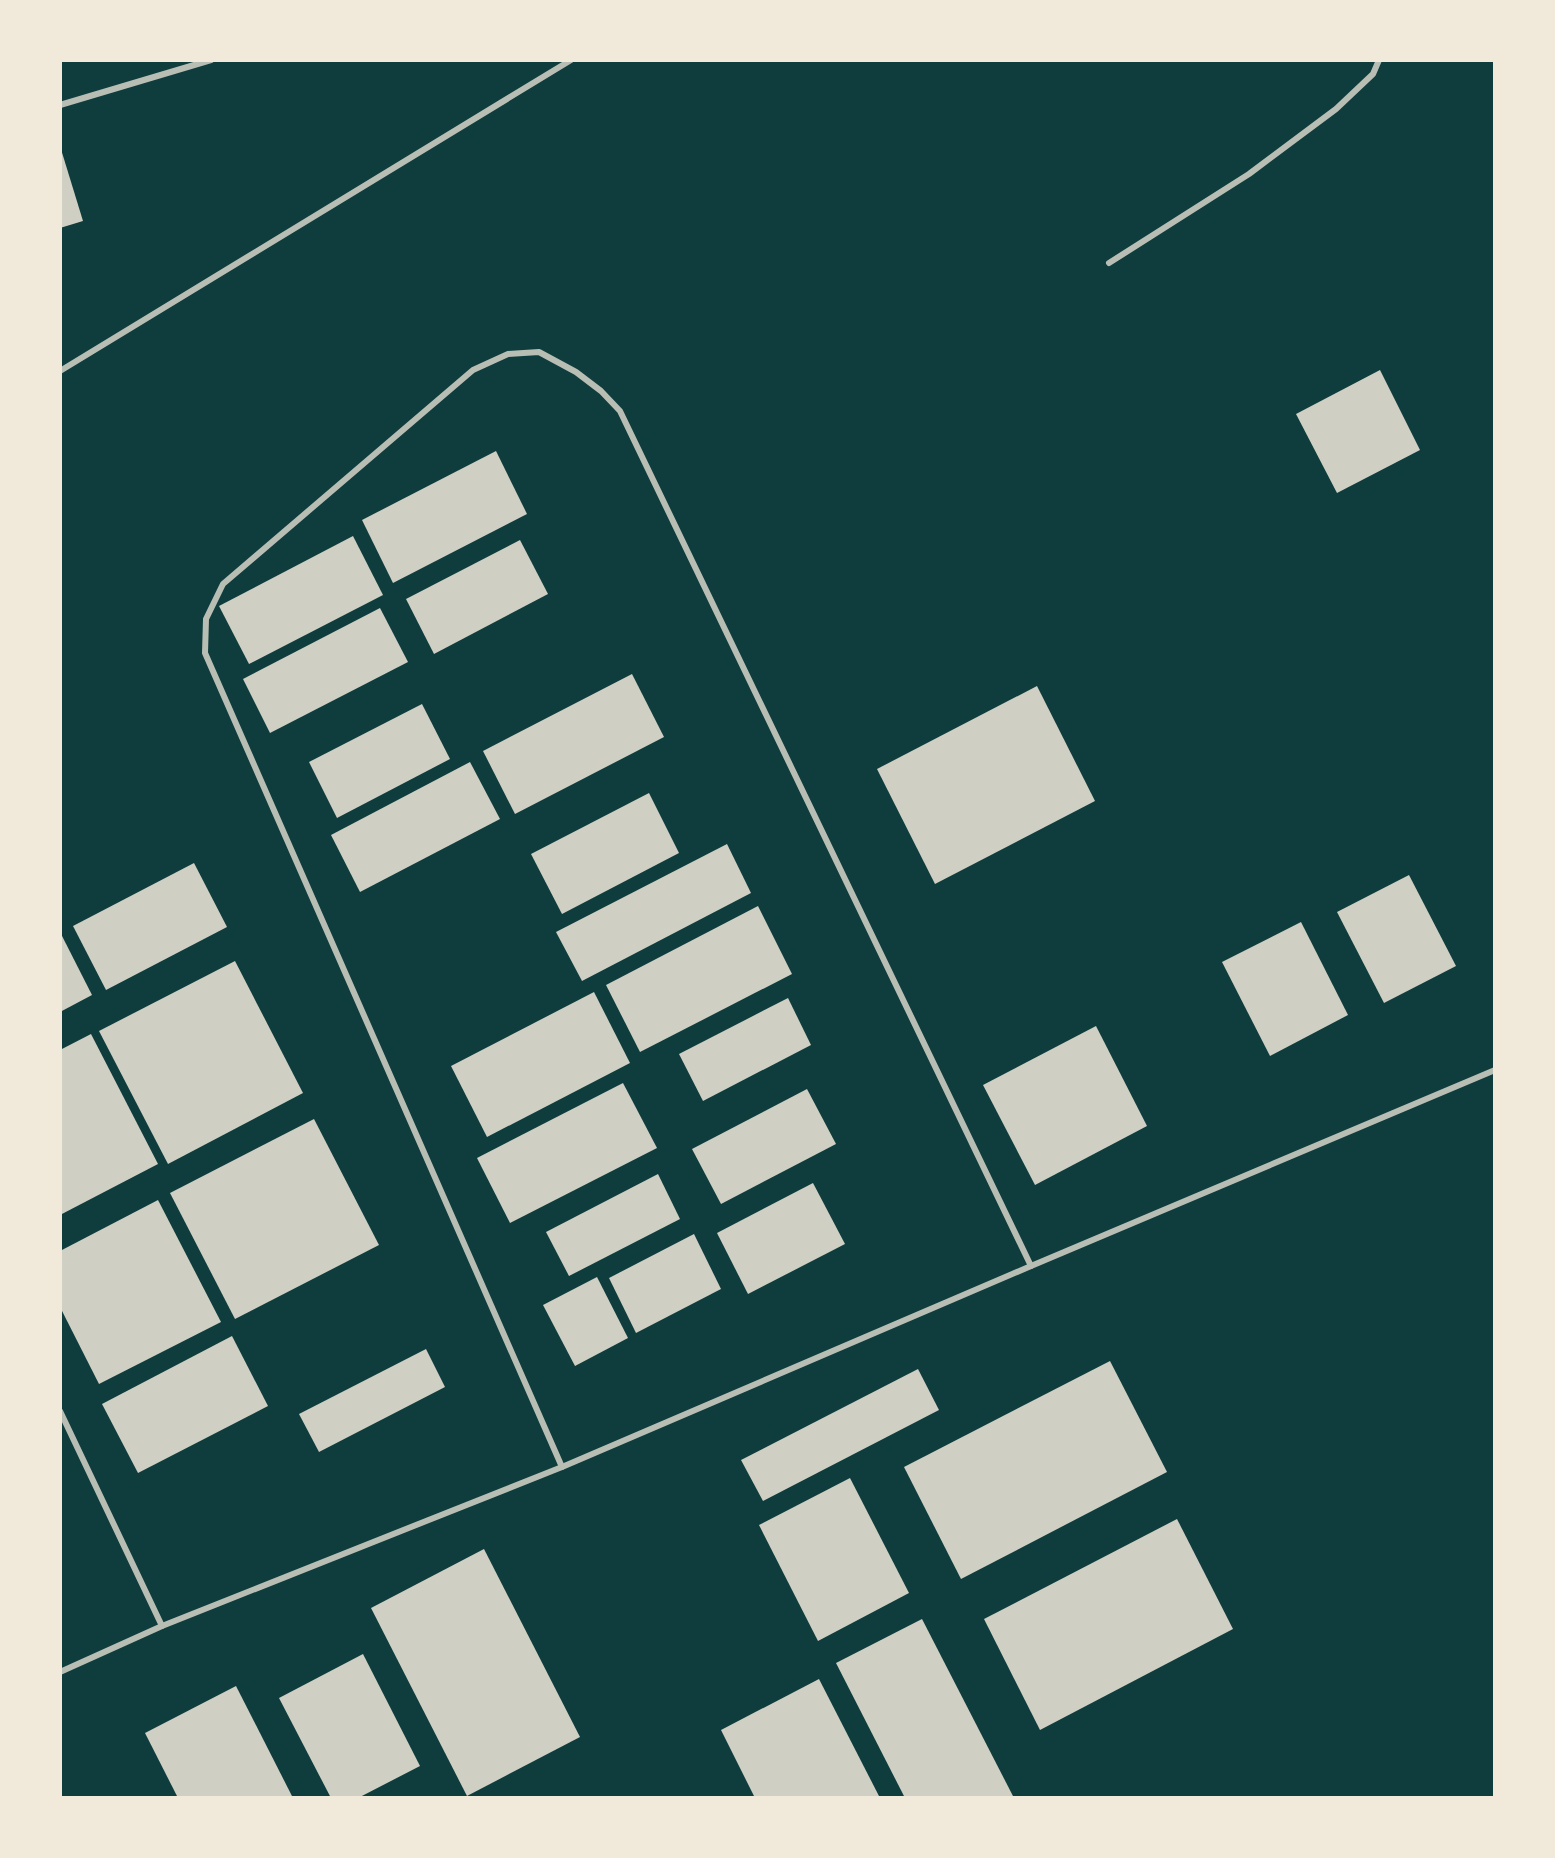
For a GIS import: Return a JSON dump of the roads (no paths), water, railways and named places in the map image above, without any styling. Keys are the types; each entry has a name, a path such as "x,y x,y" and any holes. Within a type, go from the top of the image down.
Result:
{"lane":[{"path":"60,105 211,60"},
{"path":"60,371 571,60"},
{"path":"1109,263 1249,174 1324,118 1373,74 1379,60"},
{"path":"562,1467 205,653 206,619 223,584 473,370 508,354 539,352 576,372 620,411 1031,1266"},
{"path":"60,1672 162,1626 562,1467 1495,1070"},
{"path":"60,1411 162,1626"}]}
